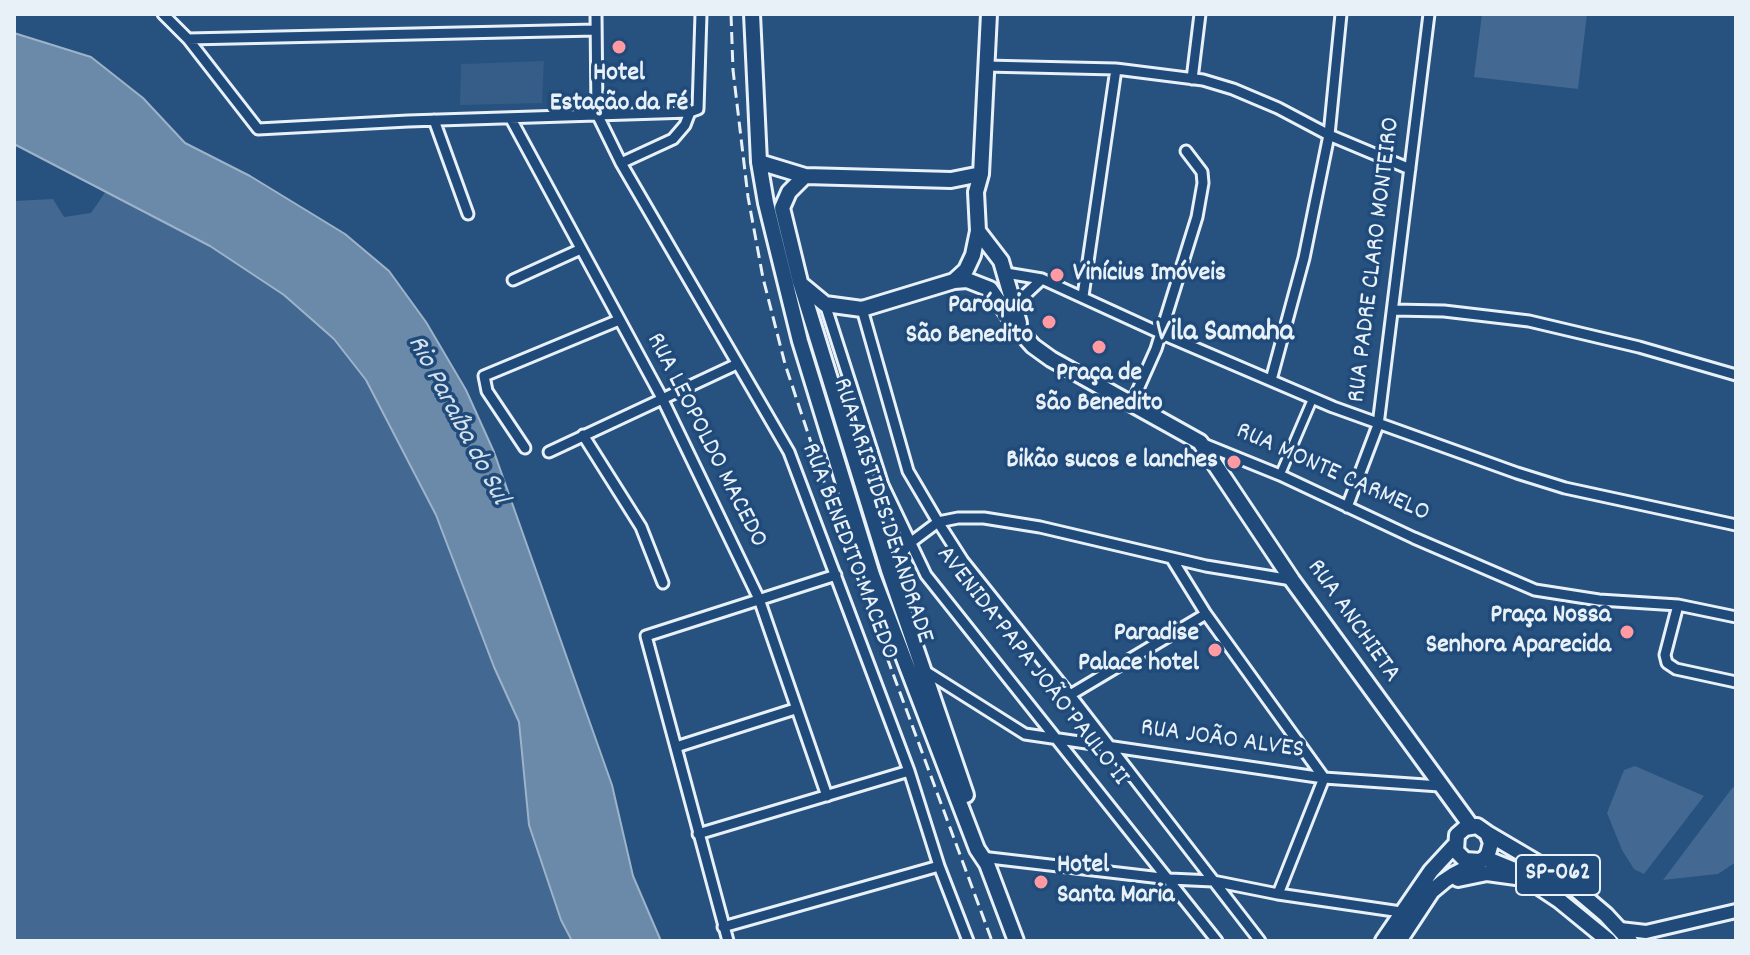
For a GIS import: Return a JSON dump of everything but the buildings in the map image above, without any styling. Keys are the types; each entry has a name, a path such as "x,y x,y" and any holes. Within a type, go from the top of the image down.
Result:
{"main road":[{"name":"RUA ARISTIDES DE ANDRADE","path":"752,14 759,162 800,341 872,575 1016,941"},
{"path":"800,282 825,304 862,309 954,281 966,270 978,231 976,192 981,174 989,14"},
{"path":"759,162 805,176 951,180 981,174"},
{"name":"RUA ARISTIDES DE ANDRADE","path":"805,176 789,192 782,208 800,282 889,570 985,859"},
{"path":"951,180 976,192"},
{"path":"978,231 1001,261 1023,335"},
{"path":"966,270 985,280 1006,273"},
{"name":"RUA MONTE CARMELO","path":"954,281 967,280 990,289 1023,335 1051,359 1200,442"},
{"name":"RUA ANCHIETA","path":"1200,442 1292,580 1471,826"},
{"path":"1383,941 1431,871 1454,846 1457,835 1471,826"},
{"name":"SP-062","path":"1471,826 1477,826 1560,876 1625,935"},
{"name":"SP-062","path":"1399,941 1422,904 1444,881 1482,860 1491,843 1487,833"},
{"name":"SP-062","path":"1454,846 1465,860 1482,860"},
{"path":"1482,860 1512,869 1560,901 1609,941"},
{"path":"1422,904 1465,876 1487,873 1525,878"}],"street":[{"path":"163,14 188,39 258,129 690,112 698,109 701,14"},
{"path":"596,14 597,114"},
{"path":"1192,79 1200,14"},
{"path":"1271,380 1304,258 1329,135 1341,14"},
{"name":"RUA PADRE CLARO MONTEIRO","path":"1347,507 1378,425 1429,14"},
{"path":"188,39 596,30"},
{"path":"985,66 1116,69 1192,79 1233,89 1410,169"},
{"path":"1083,296 1116,69"},
{"path":"621,163 673,139 685,125 690,112"},
{"name":"RUA BENEDITO MACEDO","path":"597,114 621,163 789,452 909,771 939,866 968,941"},
{"name":"RUA LEOPOLDO MACEDO","path":"511,119 662,398 759,599 827,796"},
{"path":"434,120 468,214"},
{"path":"1131,405 1156,349 1197,217 1202,172 1186,151"},
{"path":"513,280 581,249"},
{"path":"1006,273 1042,279 1160,333 1378,425 1544,482 1736,525"},
{"path":"1017,315 1026,294 1042,279"},
{"name":"AVENIDA PAPA JOÃO PAULO II","path":"825,304 883,485 926,575 1217,941"},
{"name":"AVENIDA PAPA JOÃO PAULO II","path":"862,309 908,471 938,522 963,561 1260,941"},
{"path":"1393,310 1444,311 1529,321 1639,347 1736,375"},
{"path":"525,448 487,391 484,376 619,320"},
{"path":"549,452 737,364"},
{"path":"1280,475 1313,398"},
{"path":"583,435 641,527 663,583"},
{"name":"RUA MONTE CARMELO","path":"1200,442 1535,590 1599,600 1678,605 1736,617"},
{"path":"889,570 910,543 938,522 984,518 1040,527 1172,559 1292,580"},
{"path":"1172,559 1206,614 1324,778 1278,894"},
{"path":"728,941 646,636 836,575"},
{"path":"1678,605 1665,655 1667,663 1676,669 1736,682"},
{"path":"1070,695 1206,614"},
{"name":"RUA JOÃO ALVES","path":"922,669 1025,734 1324,778 1440,786"},
{"path":"676,747 795,709"},
{"path":"698,834 909,771"},
{"path":"985,859 1213,881 1401,912"},
{"path":"723,927 939,866"},
{"name":"SP-062","path":"1625,935 1736,911"}],"shaded area":[{"path":"1482,14 1587,14 1578,89 1474,77"},
{"path":"544,61 542,103 460,105 461,64"},
{"path":"106,191 210,246 284,295 334,339 366,380 436,515 494,667 519,722 529,825 561,920 572,941 14,941 14,201 53,199 64,217 91,213"},
{"path":"1635,766 1704,796 1644,874 1634,869 1622,850 1607,813 1624,770"},
{"path":"1733,787 1736,790 1736,862 1718,874 1663,880"}],"water":[{"name":"Rio Paraíba do Sul","path":"14,33 91,57 143,98 185,143 250,176 345,234 389,271 426,322 466,390 494,452 612,785 633,876 661,941 572,941 561,920 529,825 519,722 494,667 436,515 366,380 334,339 284,295 210,246 14,144"}],"railway":[{"path":"731,14 733,70 748,197 763,278 785,364 842,536 992,941"}],"place":[{"name":"Hotel Estação da Fé","path":"619,47"},
{"name":"Vinícius Imóveis","path":"1057,275"},
{"name":"Paróquia São Benedito","path":"1049,322"},
{"name":"Praça de São Benedito","path":"1099,347"},
{"name":"Bikão sucos e lanches","path":"1234,462"},
{"name":"Praça Nossa Senhora Aparecida","path":"1627,632"},
{"name":"Paradise Palace hotel","path":"1215,650"},
{"name":"Hotel Santa Maria","path":"1041,882"}],"district":[{"name":"Vila Samaha","path":"1225,335"}]}
